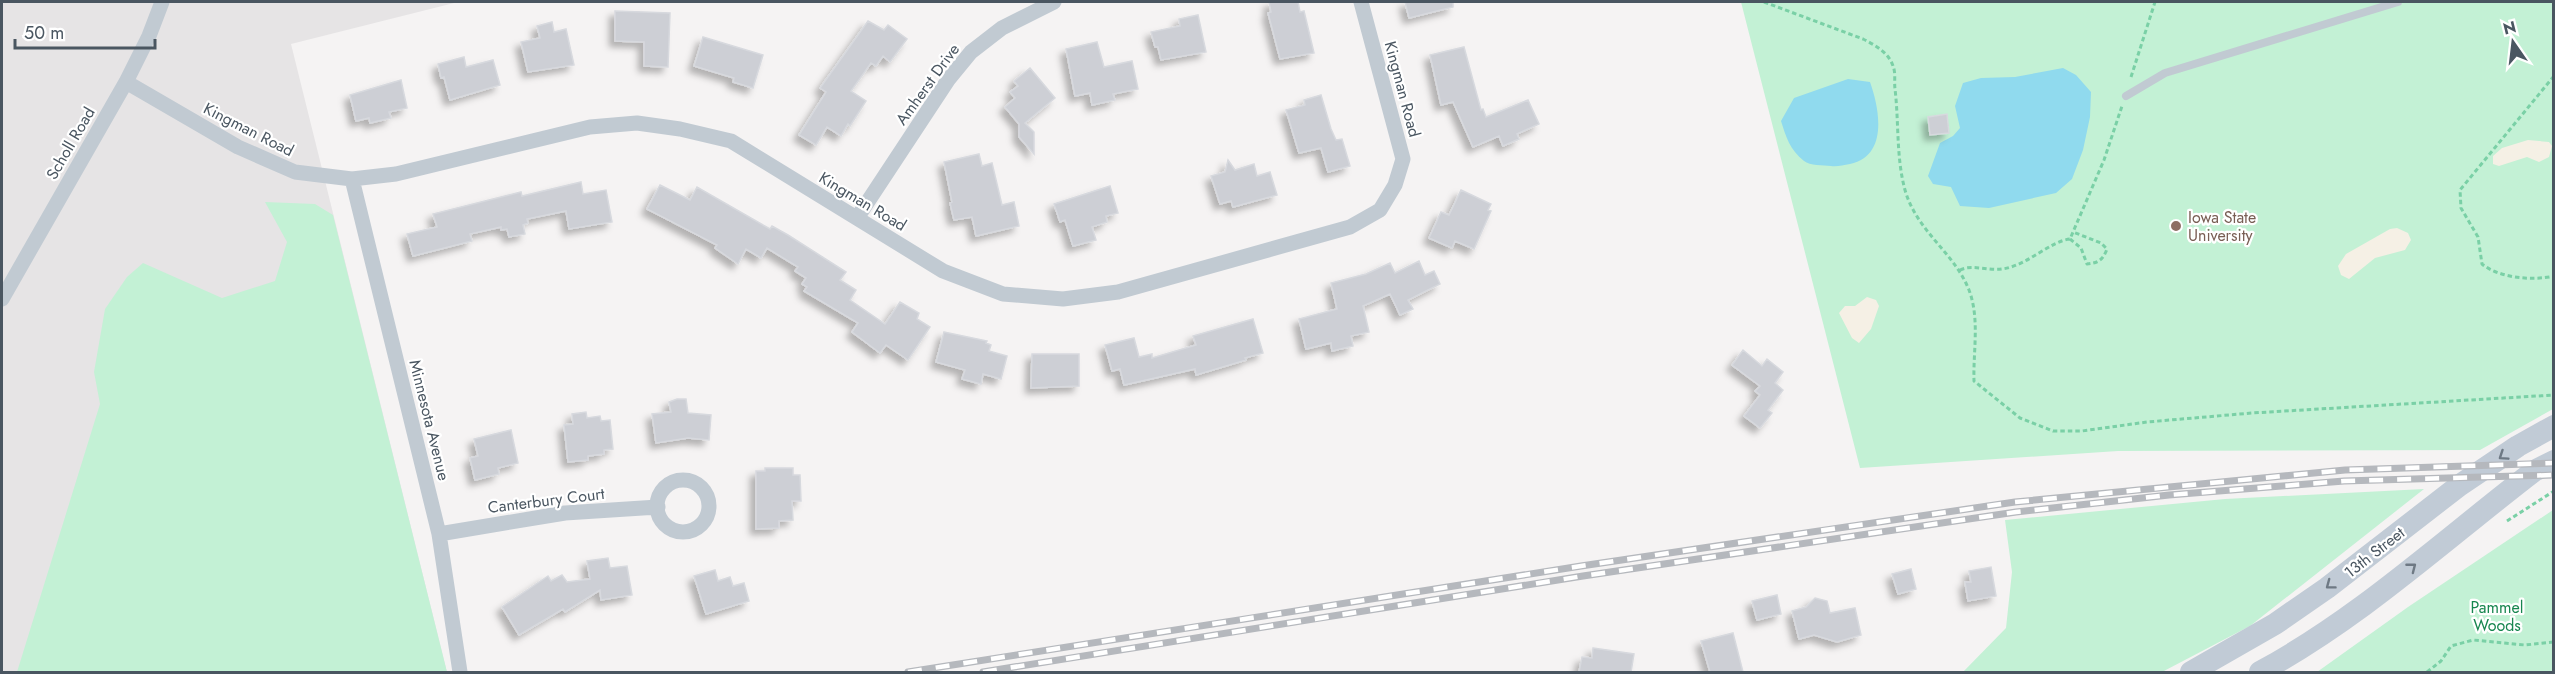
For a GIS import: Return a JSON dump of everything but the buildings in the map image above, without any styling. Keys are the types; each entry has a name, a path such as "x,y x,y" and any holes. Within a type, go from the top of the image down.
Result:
{"main road":[{"name":"13th Street","path":"2191,672 2275,624 2327,588 2460,485 2518,446 2553,426"},
{"path":"2260,672 2330,630 2534,471 2553,460"}],"street":[{"name":"Scholl Road","path":"2,299 126,82 149,36 162,2"},
{"name":"Amherst Drive","path":"857,218 948,80 971,52 1002,28 1054,2"},
{"name":"Kingman Road","path":"126,82 238,147 295,172 352,179 396,174 590,127 637,123 680,129 731,141 943,271 1003,294 1063,299 1118,292 1350,227 1380,210 1395,185 1403,159 1361,2"},
{"name":"Minnesota Avenue","path":"352,179 439,534 460,672"},
{"name":"Canterbury Court","path":"439,534 565,513 658,507"}],"lane":[{"path":"2126,96 2165,73 2398,2"}],"path":[{"path":"1764,2 1863,39 1876,46 1887,56 1894,68 1898,142 1905,189 1913,213 1959,271 1970,291 1977,342 1974,381 2020,418 2053,431 2082,431 2147,422 2252,413 2553,395"},
{"path":"2070,239 2104,160 2126,96 2153,2"},
{"path":"2553,76 2460,190 2461,208 2478,237 2482,264 2489,270 2505,274 2535,278 2553,276"},
{"path":"1959,271 1966,267 1994,269 2009,267 2050,248 2060,240 2070,239 2081,248 2087,264 2098,263 2105,256 2107,249 2101,243 2073,232"},
{"path":"2427,672 2441,661 2451,646 2473,640 2525,645 2553,642"}],"shaded area":[{"path":"2,2 458,2 291,44 447,672 2,672"}],"green space":[{"name":"Iowa State University","path":"1741,2 2553,2 2553,409 2480,450 2118,451 1860,468"},
{"path":"265,202 315,204 333,215 447,672 17,672 100,404 94,372 105,309 127,277 143,263 222,298 275,281 287,242"},
{"path":"2424,489 2250,626 2162,672 1963,672 2006,628 2012,572 2005,520 2225,499"},
{"name":"Pammel Woods","path":"2553,510 2553,672 2317,672 2408,607"}],"sand":[{"path":"2528,140 2549,142 2552,146 2549,157 2539,162 2527,157 2499,166 2493,164 2493,156 2502,148"},
{"path":"2397,228 2408,233 2411,240 2405,250 2375,258 2349,279 2341,275 2338,266 2346,254 2390,229"},
{"path":"1867,297 1876,300 1879,306 1871,329 1859,343 1852,338 1839,313 1845,306 1855,306"}],"water":[{"path":"2063,68 2076,75 2091,92 2090,117 2083,150 2072,179 2056,193 1989,208 1960,206 1951,187 1933,184 1928,176 1940,143 1953,136 1960,128 1955,106 1963,83 1981,78 2015,77"},
{"path":"1848,79 1870,82 1878,118 1876,142 1871,152 1850,164 1833,166 1807,163 1792,148 1781,121 1794,98"}],"railway":[{"path":"908,672 1581,566 2015,502 2345,470 2554,463"},
{"path":"983,672 1583,576 2016,512 2169,495 2344,481 2554,475"}],"place":[{"name":"Iowa State University","path":"2176,226"}]}
